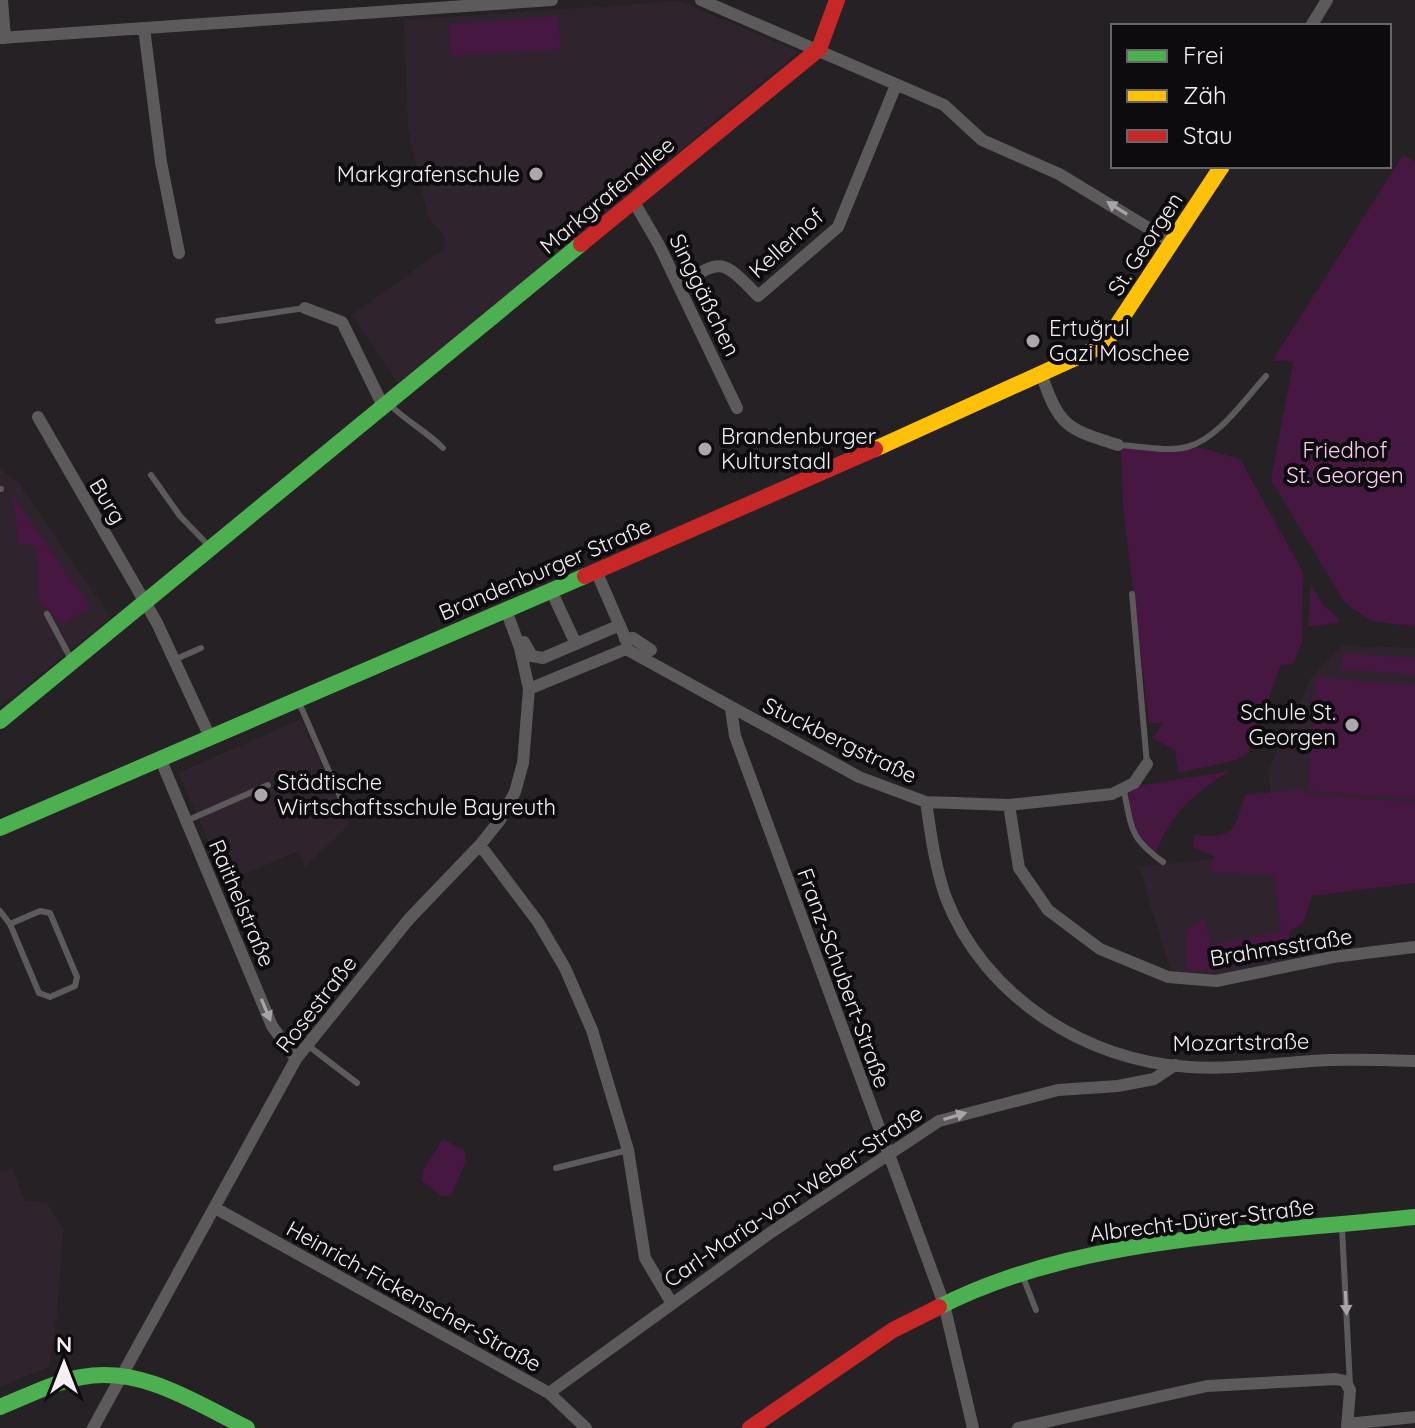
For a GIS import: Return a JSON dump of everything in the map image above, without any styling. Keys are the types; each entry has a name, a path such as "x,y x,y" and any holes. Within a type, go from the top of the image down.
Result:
{"street":[{"path":"2,0 2,38 386,6 552,0"},
{"path":"701,0 944,105 982,140 1059,174 1173,243"},
{"path":"819,49 837,0"},
{"path":"1312,24 1327,0"},
{"path":"144,28 161,162 179,253"},
{"name":"Markgrafenallee","path":"0,721 819,49"},
{"name":"Kellerhof","path":"679,287 709,265 720,263 732,269 758,296 838,227 859,169 896,85"},
{"name":"St. Georgen","path":"1104,345 1221,168"},
{"name":"Singgäßchen","path":"634,202 737,408"},
{"path":"305,308 342,322 386,406"},
{"name":"Brandenburger Straße","path":"0,828 209,735 511,615 774,502 1104,345"},
{"path":"1041,373 1064,423 1076,432 1118,445"},
{"name":"Burg","path":"38,417 146,604"},
{"path":"600,580 626,640 633,638 651,650"},
{"path":"555,599 576,644"},
{"path":"146,604 209,735"},
{"path":"511,615 536,659 620,625"},
{"name":"Rosestraße","path":"93,1428 296,1059 409,919 480,845 500,820 515,792 523,763 529,689 511,615"},
{"name":"Stuckbergstraße","path":"529,689 626,649 859,777 926,802 1009,805 1124,791"},
{"name":"Franz-Schubert-Straße","path":"731,709 735,736 944,1304 973,1428"},
{"name":"Raithelstraße","path":"160,758 272,1026 296,1059"},
{"path":"1124,791 1134,783 1147,764"},
{"name":"Mozartstraße","path":"926,802 937,868 949,905 974,949 1002,984 1037,1014 1073,1035 1148,1061 1175,1065 1415,1061"},
{"name":"Brahmsstraße","path":"1009,805 1019,868 1048,910 1100,949 1168,977 1216,981 1333,957 1415,947"},
{"path":"480,845 538,922 565,968 592,1030 628,1150 645,1258 671,1302"},
{"name":"Carl-Maria-von-Weber-Straße","path":"549,1393 671,1302 887,1153 939,1121 1058,1090 1118,1086 1154,1079 1175,1065"},
{"name":"Heinrich-Fickenscher-Straße","path":"215,1208 549,1393 586,1428"},
{"name":"Albrecht-Dürer-Straße","path":"750,1428 893,1330 944,1304 1022,1274 1116,1249 1415,1217"},
{"path":"0,1407 61,1383 93,1375 124,1375 146,1381 247,1428"},
{"path":"1018,1428 1207,1386 1336,1379 1345,1381 1350,1390 1347,1426 1415,1417"}],"lane":[{"path":"218,321 305,308"},
{"path":"1118,445 1184,448 1197,443 1266,376"},
{"path":"386,406 411,427 429,434 443,448"},
{"path":"151,475 180,516 212,549"},
{"path":"1132,594 1147,764"},
{"path":"47,614 73,663"},
{"path":"174,660 201,648"},
{"path":"297,698 342,801"},
{"path":"186,821 268,785"},
{"path":"1124,791 1130,822 1141,847 1163,862"},
{"path":"0,911 10,924 39,993 50,997 75,986 77,977 50,913 40,911 10,924"},
{"path":"306,1044 357,1083"},
{"path":"556,1168 628,1150"},
{"path":"1342,1225 1350,1390"},
{"path":"1022,1274 1036,1310"}],"shaded area":[{"name":"Markgrafenschule","path":"680,1 798,52 513,291 398,383 352,315 445,248 445,237 428,217 408,130 404,20"},
{"path":"0,469 18,482 111,618 0,707"},
{"name":"Schule St. Georgen","path":"1343,645 1415,648 1415,879 1283,889 1268,771 1311,678"},
{"name":"Städtische Wirtschaftsschule Bayreuth","path":"301,719 349,825 305,868 298,851 227,882 178,773"},
{"path":"1275,852 1291,963 1215,977 1172,976 1139,867"},
{"path":"13,1169 24,1200 47,1203 63,1229 57,1314 49,1367 0,1387 0,1172"}],"green space":[{"path":"558,16 561,49 451,56 449,24"},
{"name":"Friedhof St. Georgen","path":"1403,155 1415,161 1415,627 1371,621 1344,602 1271,480 1293,362 1272,361"},
{"path":"1121,447 1184,450 1198,447 1240,459 1303,572 1302,642 1293,664 1281,665 1248,753 1237,760 1179,773 1175,751 1153,738 1163,723 1149,723 1123,506"},
{"path":"13,496 90,607 62,625 39,601 36,547 18,543"},
{"path":"1311,584 1324,606 1339,619 1338,623 1308,627"},
{"path":"1343,653 1415,658 1415,675 1341,669"},
{"path":"1316,677 1415,685 1415,799 1308,791"},
{"path":"1229,771 1176,815 1156,854 1143,843 1133,821 1128,795 1137,786"},
{"path":"1301,789 1308,794 1415,802 1415,883 1312,896 1303,923 1289,932 1292,952 1214,971 1187,971 1187,931 1204,918 1212,944 1281,932 1274,875 1213,873 1210,864 1215,857 1193,848 1194,835 1218,835 1231,830 1245,795"},
{"path":"443,1139 465,1151 466,1161 451,1196 442,1196 422,1181 423,1170"}],"traffic: fast":[{"path":"0,721 581,244"},
{"path":"0,828 585,576"},
{"path":"939,1307 993,1283 1110,1251 1233,1234 1415,1217"},
{"path":"0,1407 72,1379 104,1375 126,1377 168,1389 247,1428"}],"traffic: slow":[{"path":"875,449 1104,345 1221,168"}],"traffic: jam":[{"path":"581,244 819,49 837,0"},
{"path":"585,576 875,449"},
{"path":"750,1428 893,1330 939,1307"}],"place":[{"name":"Markgrafenschule","path":"536,174"},
{"name":"Ertuğrul Gazi Moschee","path":"1033,341"},
{"name":"Brandenburger Kulturstadl","path":"705,449"},
{"name":"Schule St. Georgen","path":"1352,725"},
{"name":"Städtische Wirtschaftsschule Bayreuth","path":"261,795"}]}
